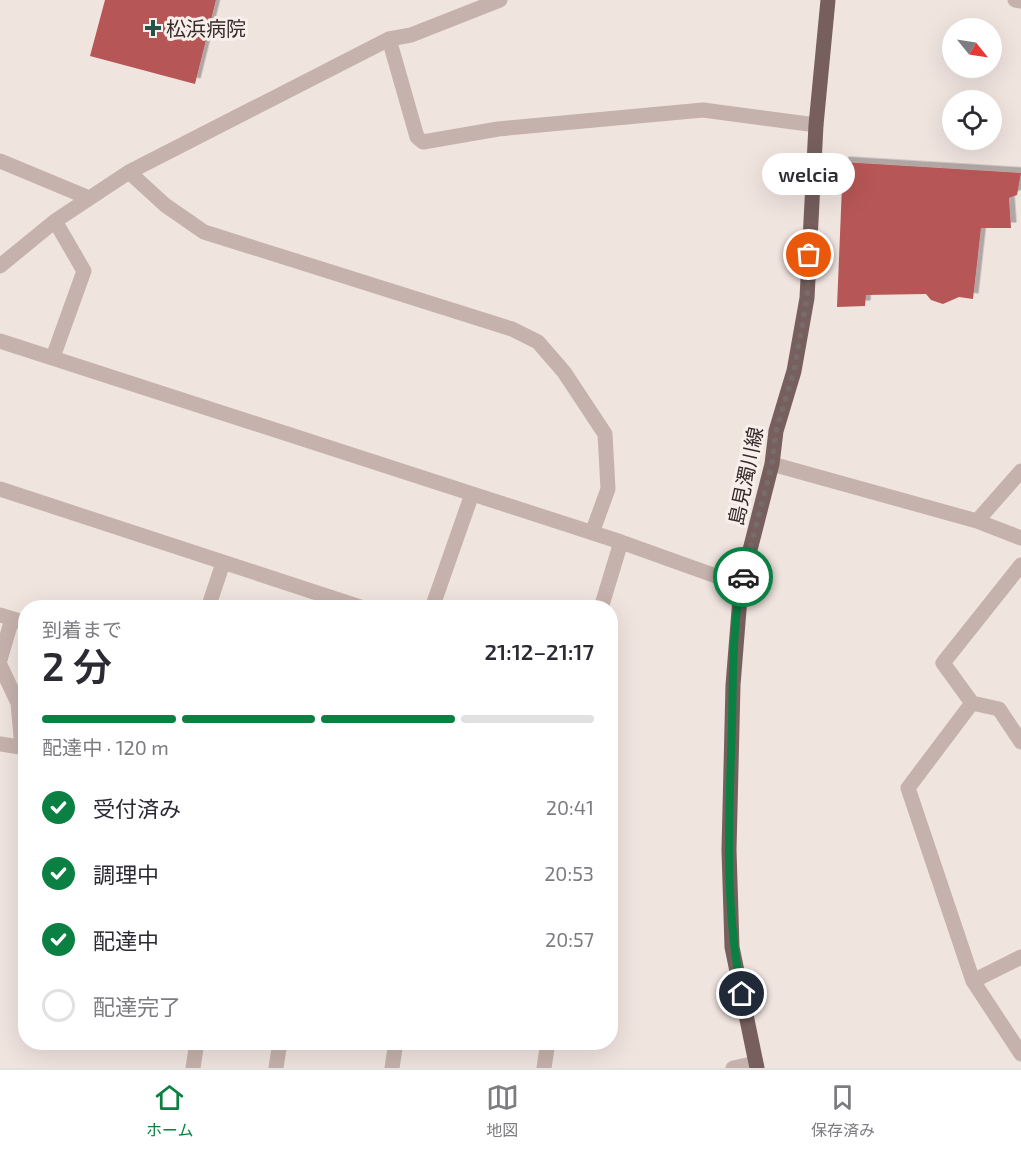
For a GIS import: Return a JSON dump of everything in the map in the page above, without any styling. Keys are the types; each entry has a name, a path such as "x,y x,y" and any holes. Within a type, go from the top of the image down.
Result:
{"main road":[{"name":"島見濁川線","path":"757,1066 732,947 729,850 733,685 741,585 772,464 776,431 794,371 807,298 816,125 828,0"}],"street":[{"path":"0,266 55,221 129,172 389,39 411,35 500,0"},
{"path":"1016,0 1021,1"},
{"path":"389,39 417,137 423,142 498,129 703,110 816,125"},
{"path":"0,161 90,198"},
{"path":"129,172 165,205 204,232 512,329 538,342 564,372 605,434 608,489 592,532"},
{"path":"53,357 84,271 55,221"},
{"path":"0,341 592,532 741,585"},
{"path":"772,464 977,521 1021,538"},
{"path":"977,521 1021,471"},
{"path":"0,489 338,600"},
{"path":"439,600 472,494"},
{"path":"604,600 621,542"},
{"path":"210,600 223,563"},
{"path":"1021,565 943,663 972,703 999,710 1021,742"},
{"path":"0,660 12,619"},
{"path":"0,665 18,703"},
{"path":"972,703 908,788 973,981 1021,1053"},
{"path":"0,744 18,747"},
{"path":"973,981 1021,957"},
{"path":"193,1068 196,1050"},
{"path":"276,1068 279,1050"},
{"path":"392,1068 395,1050"},
{"path":"544,1068 547,1050"},
{"path":"733,1068 757,1066"}],"building":[{"name":"松浜病院","path":"105,0 216,0 195,84 90,56"},
{"path":"843,162 1021,173 1017,195 1009,198 1011,228 981,228 973,299 959,297 943,304 931,300 926,294 866,295 865,306 837,307"}],"way so far":[{"path":"743,577 772,464 776,431 794,371 807,298 809,255"}],"place":[{"name":"松浜病院","path":"153,28"},
{"name":"welcia","path":"809,255"}],"route":[{"path":"742,994 732,947 729,850 733,685 743,577"}]}
